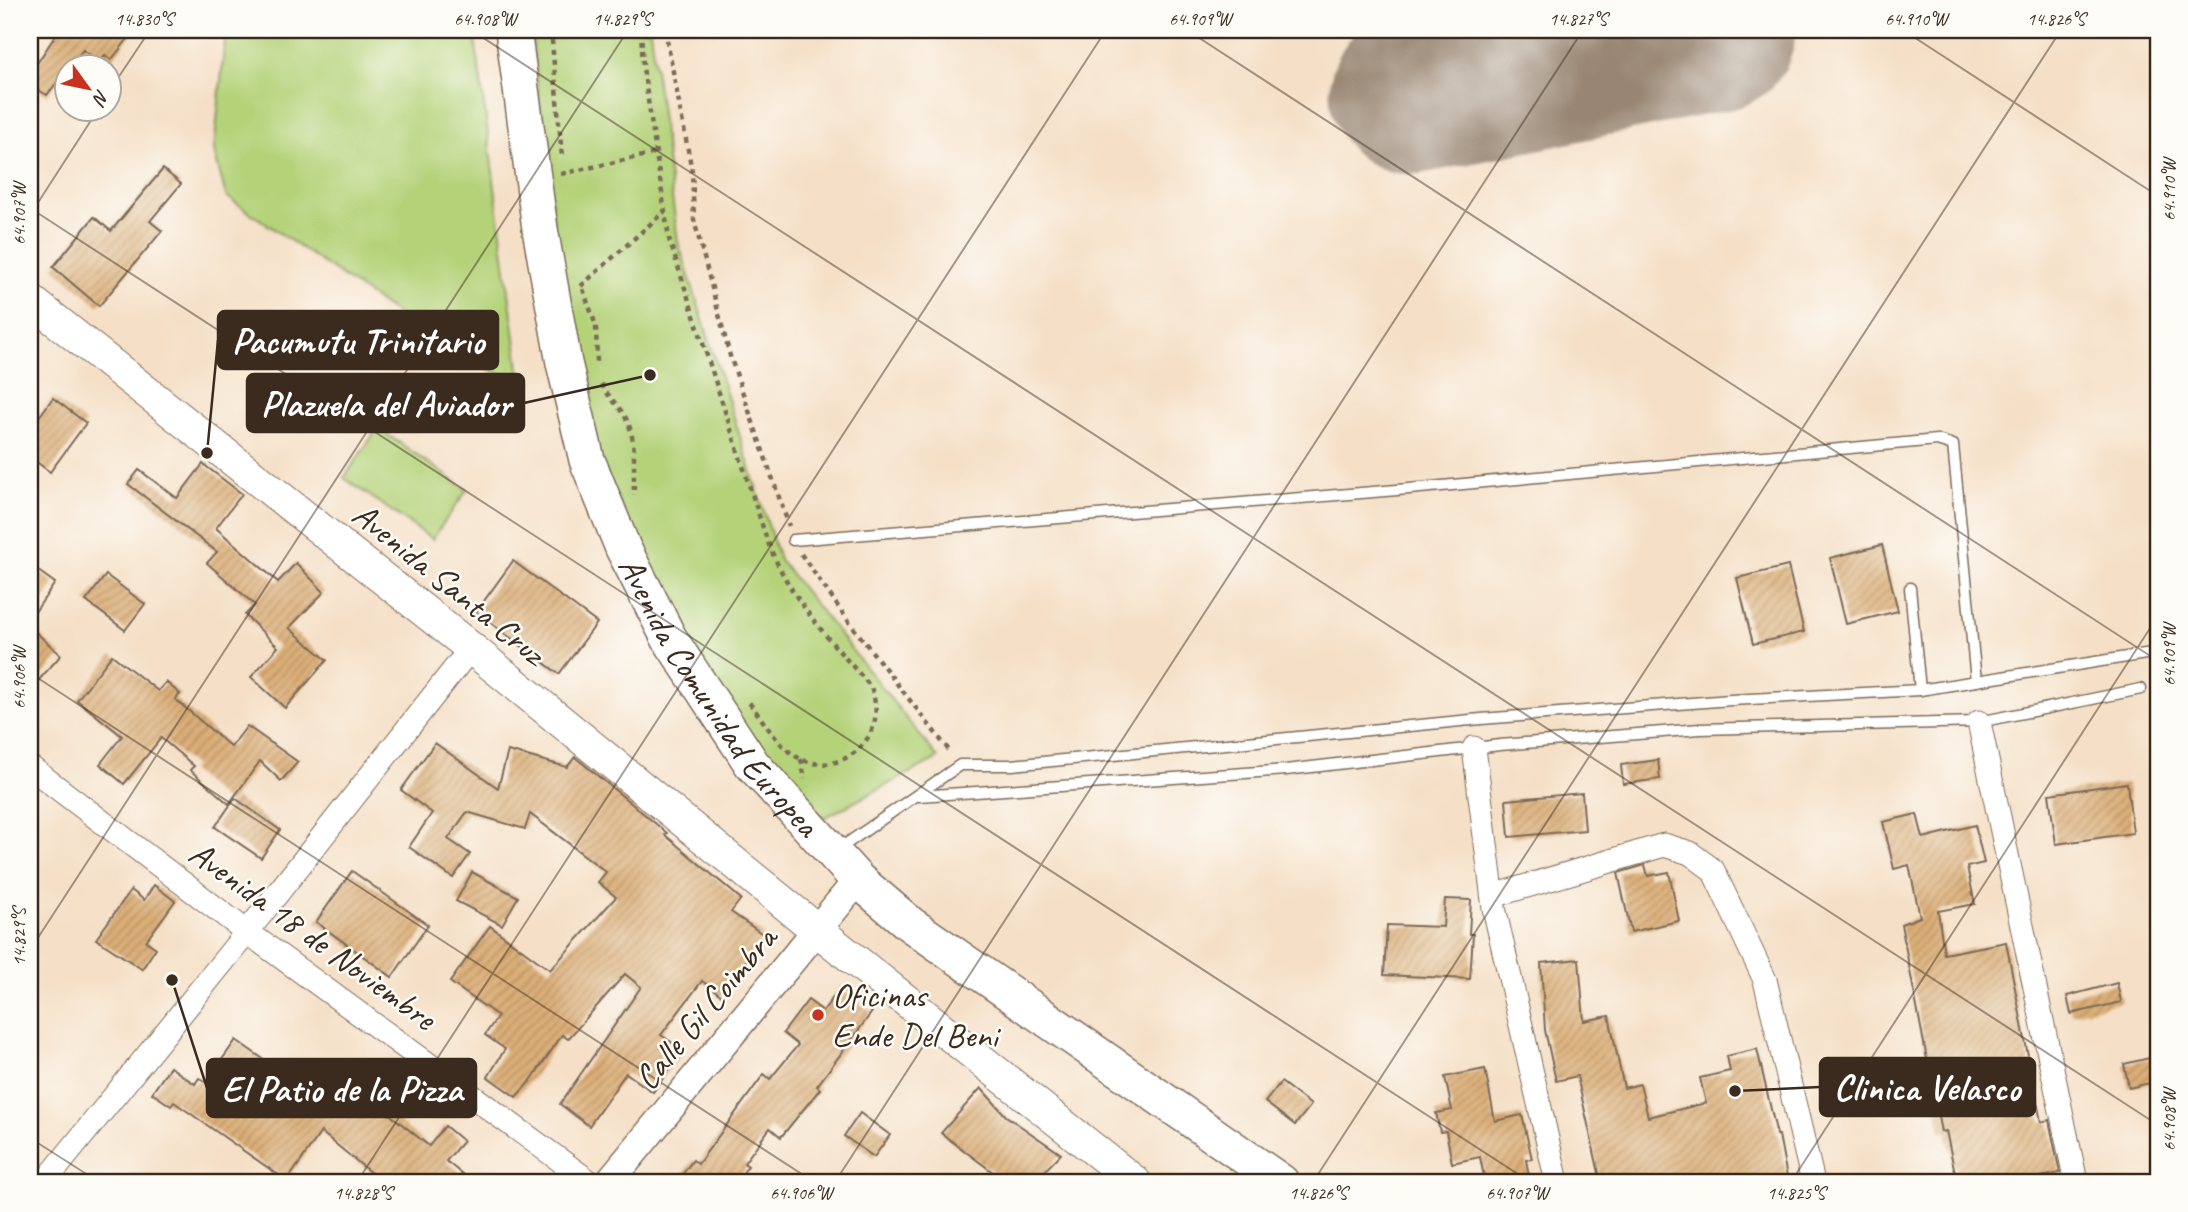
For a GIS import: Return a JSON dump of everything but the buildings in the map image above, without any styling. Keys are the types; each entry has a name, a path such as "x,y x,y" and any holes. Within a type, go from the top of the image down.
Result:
{"main road":[{"name":"Avenida Comunidad Europea","path":"513,30 554,180 540,229 559,338 587,460 623,548 669,638 752,764 858,880 910,924 1281,1182"},
{"name":"Avenida Santa Cruz","path":"30,300 471,648 817,930 1135,1182"}],"street":[{"path":"45,1182 471,648"},
{"path":"1979,722 2076,1182"},
{"path":"1475,748 1493,896 1557,1182"},
{"name":"Avenida 18 de Noviembre","path":"30,767 247,932 590,1182"},
{"path":"1493,896 1664,845 1690,853 1713,870 1765,980 1814,1182"},
{"name":"Calle Gil Coimbra","path":"609,1182 858,880"}],"lane":[{"path":"793,540 1462,484 1937,440 1953,445 1976,681"},
{"path":"1910,588 1920,690"},
{"path":"834,852 960,765 1026,763 1482,719 1731,700 1920,690 2158,652"},
{"path":"916,797 1286,770 1475,748 1700,729 1979,722 2141,689"}],"path":[{"path":"551,30 554,180 656,153"},
{"path":"641,30 643,67 669,239 776,565 801,606 871,687 876,702 875,719 868,738 856,752 844,759 818,764 801,759 783,746 742,692"},
{"path":"665,30 692,171 694,220 707,272 746,407 793,540 849,622 960,765"},
{"path":"581,286 666,211"},
{"path":"579,274 596,326 596,364 601,385 610,400 624,414 632,435 635,500"}],"green space":[{"path":"226,30 474,30 521,383 455,354 226,196 214,151"},
{"path":"531,30 650,30 678,242 779,559 938,758 824,818 760,758 675,628 596,450 563,300"},
{"path":"378,428 467,490 432,539 344,478"}],"runway":[{"path":"1411,93 1714,30"}],"place":[{"name":"Plazuela del Aviador","path":"650,375"},
{"name":"Pacumutu Trinitario","path":"207,453"},
{"name":"El Patio de la Pizza","path":"172,980"},
{"name":"Oficinas Ende Del Beni","path":"818,1015"},
{"name":"Clinica Velasco","path":"1735,1091"}]}
